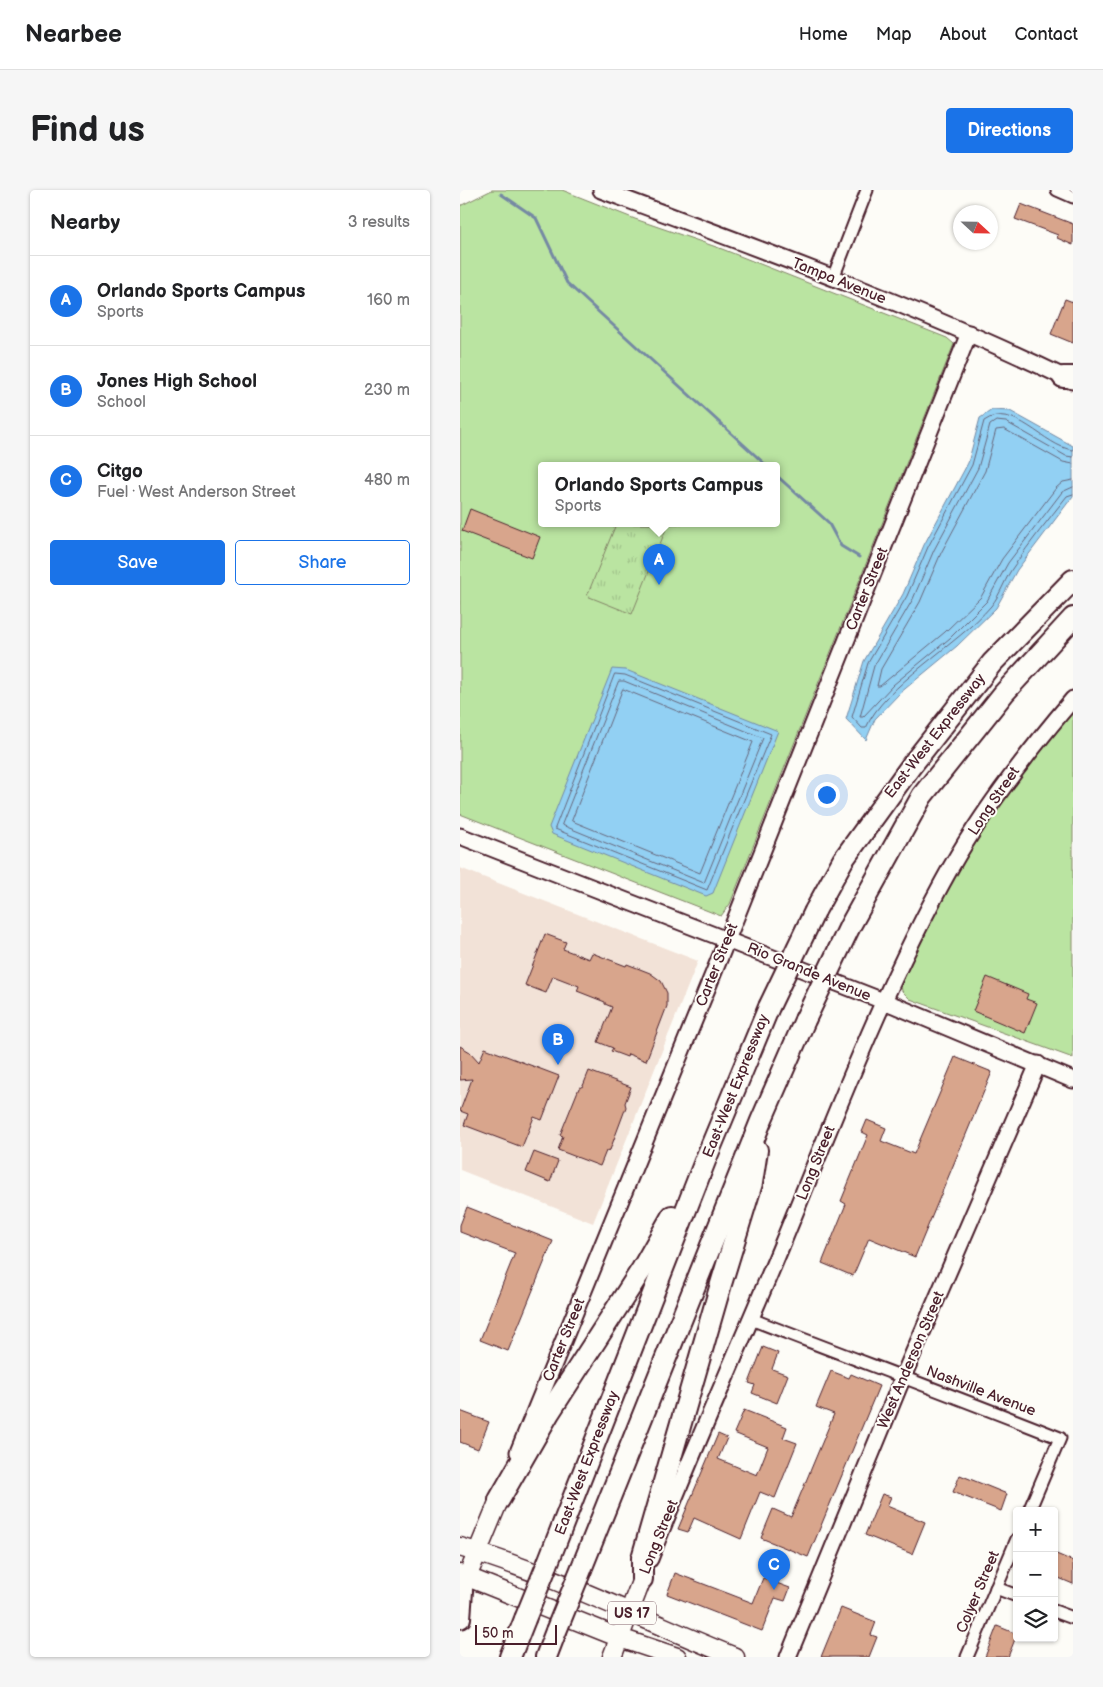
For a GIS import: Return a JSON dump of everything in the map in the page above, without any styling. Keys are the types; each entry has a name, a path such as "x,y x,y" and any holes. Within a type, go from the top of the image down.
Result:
{"highway":[{"name":"East-West Expressway","path":"510,1657 707,1156 769,1007 815,911 843,860 911,766 992,663 1073,580"},
{"name":"East-West Expressway","path":"546,1657 761,1121 805,1020 850,926 922,796 1004,693 1073,618"},
{"path":"642,1579 642,1558 646,1541 752,1183 761,1121"},
{"path":"499,1500 549,1413 642,1269 707,1156"},
{"path":"460,1618 462,1584"}],"main road":[{"name":"Carter Street","path":"462,1584 478,1552 499,1500"},
{"name":"US 17","path":"460,1547 600,1597 629,1612 734,1657"},
{"name":"Long Street","path":"612,1657 642,1579"},
{"name":"US 17","path":"462,1584 677,1657"}],"street":[{"name":"Tampa Avenue","path":"601,190 833,278 969,333 1070,378"},
{"path":"833,278 867,190"},
{"path":"1057,190 1073,197"},
{"name":"Carter Street","path":"499,1500 727,940 969,333"},
{"name":"Long Street","path":"642,1579 908,947 952,866 975,829 1029,751 1073,699"},
{"name":"Rio Grande Avenue","path":"460,836 884,1002 1073,1080"},
{"name":"West Anderson Street","path":"788,1657 903,1377 1038,1064"},
{"name":"Nashville Avenue","path":"751,1319 1060,1438 1031,1507"},
{"name":"Colyer Street","path":"967,1657 1013,1548"},
{"path":"996,1588 1013,1594"},
{"path":"1058,1612 1073,1618"}],"shaded area":[{"path":"460,868 698,961 593,1223 460,1170"}],"green space":[{"path":"492,190 562,190 635,219 722,249 947,338 954,344 730,904 721,916 460,814 460,206"},
{"path":"615,527 667,527 632,614 587,596"},
{"path":"1073,710 1073,1058 910,999 902,991 901,985 934,913 975,840 1022,772"}],"water":[{"path":"992,410 1010,411 1073,446 1073,496 1017,570 996,608 957,646 900,693 875,719 866,740 846,719 864,661 903,594 924,545 968,463 980,418"},
{"path":"612,669 626,670 778,731 713,893 706,896 552,834 549,827"}],"building":[{"path":"1021,204 1073,224 1073,245 1057,238 1058,235 1015,219"},
{"path":"1065,299 1073,302 1073,343 1051,334"},
{"path":"470,509 540,537 532,558 462,531"},
{"path":"545,934 566,942 563,949 589,959 592,953 626,966 627,964 650,973 661,981 667,993 667,1006 646,1061 628,1054 627,1057 611,1051 613,1048 598,1042 612,1007 605,1004 605,1002 577,991 579,986 553,976 546,993 525,985"},
{"path":"987,977 1028,994 1026,999 1037,1003 1025,1033 973,1011"},
{"path":"460,1046 470,1052 479,1062 485,1048 559,1076 542,1120 534,1117 522,1147 464,1125 468,1114 460,1111 472,1079 460,1080"},
{"path":"955,1057 992,1072 915,1257 869,1238 853,1276 822,1263 846,1204 841,1201 868,1135 862,1132 867,1120 886,1128 881,1141 914,1154"},
{"path":"589,1071 631,1087 625,1103 626,1107 610,1150 606,1151 600,1166 558,1150 563,1136 560,1135 579,1088 583,1086"},
{"path":"534,1152 558,1161 550,1182 526,1172"},
{"path":"467,1207 553,1241 508,1351 480,1340 515,1253 460,1232 460,1225"},
{"path":"763,1347 778,1353 772,1369 788,1375 777,1403 752,1393 755,1385 749,1383"},
{"path":"831,1371 849,1378 851,1374 879,1386 808,1557 761,1538 773,1509 791,1517 834,1414 816,1407"},
{"path":"744,1410 787,1427 783,1438 797,1443 775,1498 760,1492 741,1539 694,1518 688,1532 678,1529 718,1434 727,1438 718,1459 757,1475 768,1447 734,1433"},
{"path":"460,1411 489,1422 478,1449 460,1442"},
{"path":"960,1475 1007,1494 1001,1511 953,1492"},
{"path":"882,1494 891,1497 887,1506 925,1522 912,1554 865,1535"},
{"path":"1058,1555 1073,1561 1073,1584 1058,1578"},
{"path":"675,1573 753,1603 763,1578 790,1588 785,1601 775,1598 762,1631 667,1594"},
{"path":"841,1608 876,1622 871,1635 877,1637 869,1657 821,1657"},
{"path":"997,1626 1013,1632 1014,1642 1008,1657 985,1657"}],"waterway":[{"path":"501,194 536,218 567,283 763,462"},
{"path":"780,479 828,522 841,546 859,557"}],"place":[{"name":"Orlando Sports Campus","path":"659,585"},
{"name":"Jones High School","path":"558,1065"},
{"name":"Citgo","path":"774,1590"}]}
